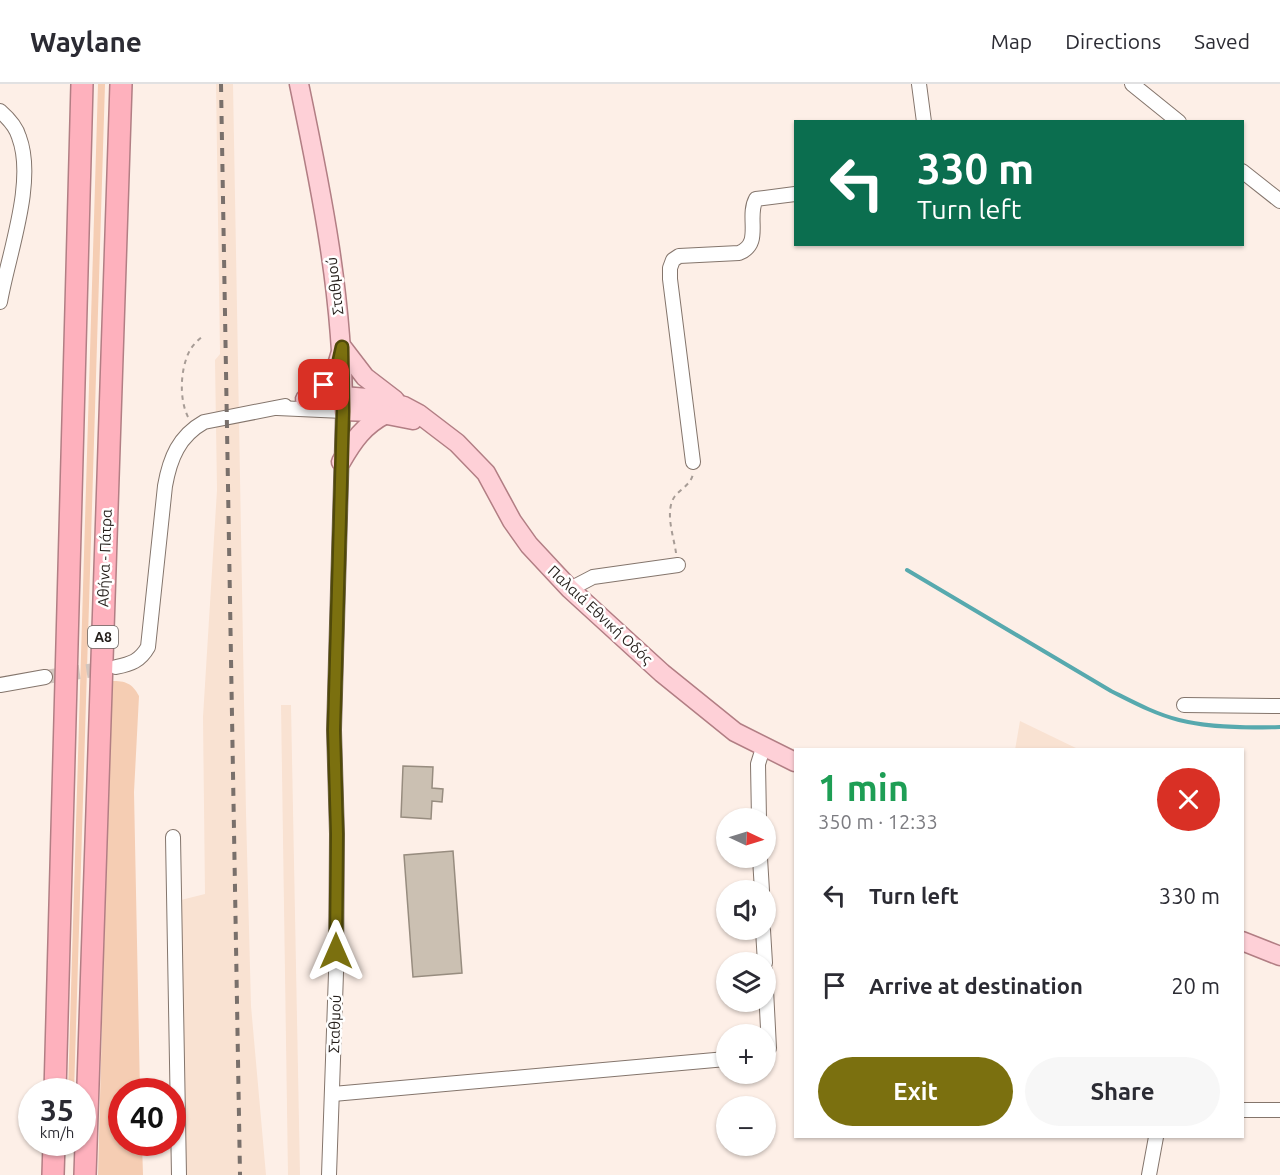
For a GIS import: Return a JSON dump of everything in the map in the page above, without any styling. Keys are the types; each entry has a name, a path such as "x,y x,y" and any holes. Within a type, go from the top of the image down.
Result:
{"highway":[{"name":"Α8","path":"55,1078 82,84"},
{"name":"Αθήνα - Πάτρα","path":"85,1175 121,84"},
{"path":"53,1175 54,1156"}],"main road":[{"name":"Σταθμού","path":"299,84 327,224 342,347 343,404"},
{"path":"305,399 332,376 338,365 342,347"},
{"path":"342,347 364,377 404,406"},
{"name":"Παλαιά Εθνική Οδός","path":"343,404 379,399 404,406 418,414 464,450 486,473 512,521 529,545 570,589 662,673 735,732 794,762"},
{"name":"Παλαιά Εθνική Οδός","path":"343,404 417,421 440,431"},
{"path":"341,462 350,445 362,430 375,419 387,414"},
{"path":"1244,942 1280,956"}],"street":[{"path":"918,84 924,120"},
{"path":"1132,84 1177,120"},
{"path":"0,111 16,129 24,161 19,217 0,302"},
{"path":"1244,173 1280,201"},
{"path":"693,462 670,268 673,260 679,256 739,253 747,250 752,243 752,206 756,199 794,194"},
{"path":"277,408 305,399 343,404"},
{"path":"116,667 129,665 139,660 148,647 168,469 179,444 194,428 215,418 277,408 343,404"},
{"name":"Σταθμού","path":"329,1175 333,1094 337,874 334,730 343,404"},
{"path":"570,589 593,577 678,565"},
{"path":"0,685 45,677"},
{"path":"1184,705 1280,706"},
{"path":"759,808 758,764 763,747"},
{"path":"173,837 179,1175"},
{"path":"333,1094 716,1060"},
{"path":"1244,1110 1280,1110"},
{"path":"1149,1175 1156,1138"}],"path":[{"path":"194,428 185,411 182,393 185,363 191,348 203,336"},
{"path":"678,565 670,515 671,506 674,498 692,479 693,462"}],"shaded area":[{"path":"98,84 105,84 74,1078 68,1078"},
{"path":"216,84 233,84 251,1006 266,1175 185,1175 186,1078 184,1078 181,900 205,894 203,717 217,490 215,360 220,354"},
{"path":"111,681 128,684 139,696 134,792 140,1078 108,1078 108,1156 142,1156 143,1175 98,1175"},
{"path":"281,705 291,705 300,1175 288,1175"},
{"path":"1020,721 1076,748 1015,748"}],"building":[{"path":"403,766 433,767 432,788 443,789 442,802 432,801 431,819 401,817"},
{"path":"453,851 462,973 413,977 404,855"}],"waterway":[{"path":"907,570 1111,691 1153,711 1204,725 1280,727"}],"tunnel":[{"path":"45,677 108,668"}],"railway":[{"path":"221,84 240,1175"}],"route":[{"path":"324,385 338,365 342,347 343,411 334,730 337,834 336,951"}]}
